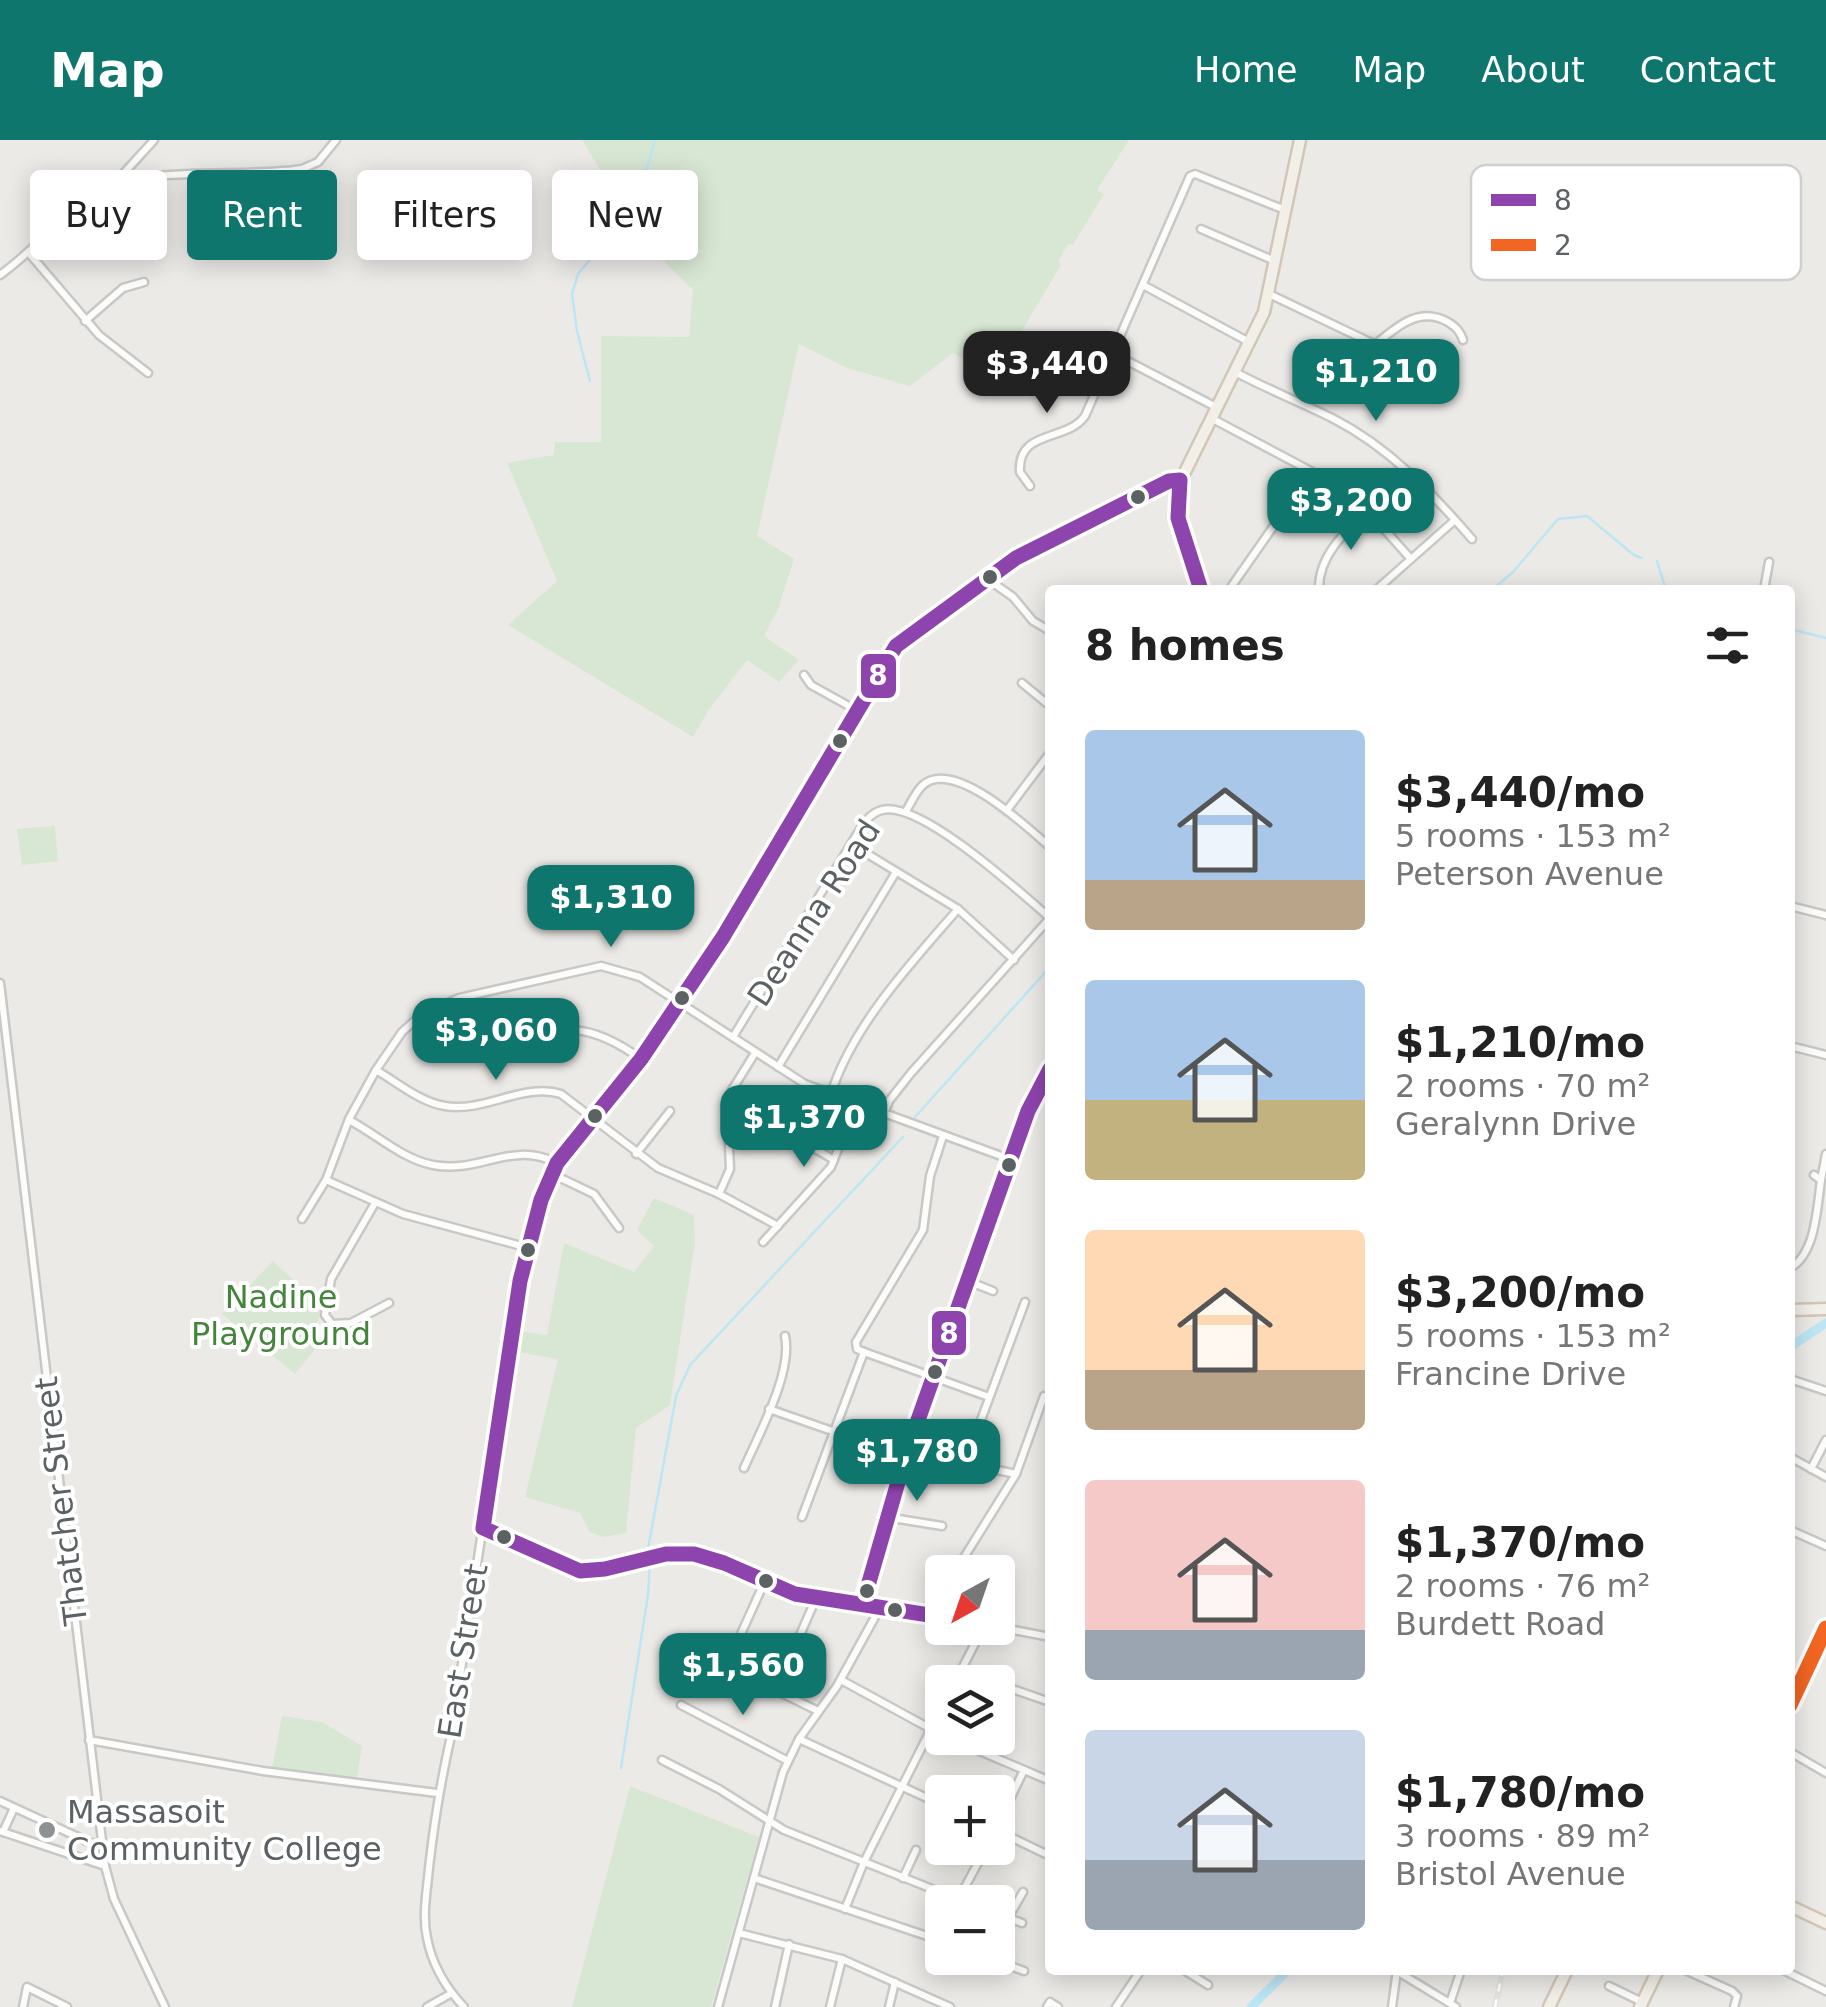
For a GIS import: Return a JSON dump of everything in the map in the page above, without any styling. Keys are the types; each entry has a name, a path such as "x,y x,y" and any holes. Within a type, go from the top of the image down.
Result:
{"main road":[{"path":"1199,585 1179,523 1176,499 1180,480 1270,294 1300,140"},
{"path":"1795,1310 1825,1309"},
{"path":"1795,1694 1825,1635"},
{"path":"1795,1908 1826,1923"},
{"path":"1549,2007 1565,1975"},
{"path":"1641,2004 1656,1975"}],"street":[{"path":"127,170 154,140"},
{"path":"167,177 302,169 318,162 336,140"},
{"path":"133,164 137,170"},
{"path":"1030,486 1020,472 1022,454 1036,440 1067,432 1082,421 1192,174 1286,210"},
{"path":"1201,228 1276,261"},
{"path":"0,278 28,252 85,320 148,373"},
{"path":"85,320 123,288 144,282"},
{"path":"1142,284 1250,342"},
{"path":"1270,294 1376,344 1387,362 1387,382"},
{"path":"1376,344 1409,320 1429,315 1458,329 1464,340"},
{"path":"1114,354 1336,484 1368,511 1410,558"},
{"path":"1234,372 1331,418 1368,441 1412,473 1472,539"},
{"name":"East Street","path":"464,2007 435,1965 424,1922 437,1793 451,1736 512,1327 529,1248 557,1163 641,1058 680,1002 896,646 986,578 1044,542 1160,484 1180,480"},
{"path":"1319,585 1323,564 1345,532 1368,511"},
{"path":"1381,585 1455,520"},
{"path":"1232,585 1273,527"},
{"path":"1765,585 1769,562"},
{"path":"986,578 1013,596 1033,622 1045,628"},
{"path":"804,675 811,684 856,710"},
{"path":"1022,683 1045,702"},
{"path":"1008,810 1045,759"},
{"path":"906,811 924,784 941,778 956,780 1008,810 1045,843"},
{"name":"Deanna Road","path":"734,1037 870,815 885,809 906,811 986,861 1045,914"},
{"path":"851,844 958,910 1014,960"},
{"path":"778,1067 896,872"},
{"path":"1795,907 1826,915"},
{"path":"830,1094 836,1075 891,986 958,910"},
{"path":"884,1114 910,1074 1045,924"},
{"path":"302,1219 326,1180 349,1120 376,1070 402,1032 421,1015 459,998 601,966 640,977 755,1053 830,1094 1012,1160"},
{"name":"Thatcher Street","path":"0,984 105,1866 114,1899 165,2007"},
{"path":"421,1015 438,1041 456,1051 474,1051 570,1028 604,1035 641,1058"},
{"path":"1795,1047 1826,1055"},
{"path":"720,1194 730,1170 727,1098 755,1053"},
{"path":"376,1070 419,1097 445,1106 476,1106 551,1091 566,1096 658,1168 720,1194 778,1226"},
{"path":"862,1603 907,1451 1034,1097 1045,1078"},
{"path":"764,1242 834,1160 856,1104"},
{"path":"636,1154 670,1111"},
{"path":"349,1120 405,1154 432,1165 466,1166 530,1153 557,1163"},
{"path":"730,1136 778,1134 813,1146 834,1160"},
{"path":"942,1136 930,1176 923,1230 856,1348 989,1397"},
{"path":"1795,1264 1806,1254 1817,1177 1826,1154"},
{"path":"552,1174 594,1194 619,1228"},
{"path":"326,1180 403,1214 529,1248"},
{"path":"374,1203 330,1284 325,1312 335,1324 351,1323 390,1303"},
{"path":"968,1281 992,1291"},
{"path":"978,1428 1026,1302"},
{"path":"744,1468 788,1350 785,1336"},
{"path":"802,1517 864,1352"},
{"path":"1795,1381 1826,1392"},
{"path":"966,1555 1016,1474 1044,1396"},
{"path":"769,1409 833,1433 1016,1474"},
{"path":"1810,1469 1826,1440"},
{"path":"1795,1460 1826,1477"},
{"path":"886,1517 942,1526"},
{"path":"483,1528 580,1571 596,1572 658,1554 684,1552 710,1558 795,1594 925,1613"},
{"path":"1795,1532 1826,1546"},
{"path":"727,1666 764,1583"},
{"path":"776,1690 817,1596"},
{"path":"718,2007 788,1762 799,1739 841,1680 881,1606"},
{"path":"1015,1631 1045,1636"},
{"path":"694,1650 818,1711"},
{"path":"841,1680 925,1727"},
{"path":"1015,1690 1045,1700"},
{"path":"681,1705 788,1762"},
{"path":"799,1739 925,1797"},
{"path":"89,1740 194,1760 437,1793"},
{"path":"846,1909 864,1862 925,1742"},
{"path":"990,1755 1045,1779"},
{"path":"1795,1755 1826,1774"},
{"path":"662,1760 719,1789 769,1822 925,1887"},
{"path":"1015,1790 1024,1770"},
{"path":"0,1802 91,1843 102,1844"},
{"path":"14,1808 2,1832 105,1866"},
{"path":"1015,1837 1045,1853"},
{"path":"903,1878 916,1850"},
{"path":"754,1878 925,1935"},
{"path":"1015,1906 1023,1892"},
{"path":"1015,1920 1022,1923"},
{"path":"739,1933 842,1959 950,2007"},
{"path":"775,2007 789,1944"},
{"path":"830,2007 842,1959"},
{"path":"1015,1967 1024,1970"},
{"path":"1130,2007 1118,2004 1137,1975"},
{"path":"1192,1975 1208,1985"},
{"path":"1392,2007 1395,1975"},
{"path":"1404,1975 1454,2006 1460,1975"},
{"path":"1696,1975 1732,1991 1736,1996 1734,2007"},
{"path":"1794,1975 1826,1990"},
{"path":"889,2007 895,1982"},
{"path":"1610,1986 1641,2004"},
{"path":"23,2007 27,1987 66,2007"},
{"path":"427,2007 452,1993"}],"green space":[{"path":"582,140 1129,140 1097,190 1104,194 1073,245 1068,244 1058,262 1061,265 995,376 953,353 910,386 847,368 799,344 757,536 794,559 778,609 764,636 799,660 779,682 747,660 693,737 508,625 557,581 507,463 554,455 555,442 601,442 601,336 689,337 693,290 662,260 698,260 698,170 600,170"},
{"path":"55,826 58,861 22,865 17,829"},
{"path":"654,1198 694,1215 695,1243 670,1405 636,1428 626,1533 603,1537 590,1532 580,1513 525,1497 558,1359 516,1352 517,1331 547,1335 564,1243 634,1272 654,1246 637,1230"},
{"name":"Nadine Playground","path":"273,1261 301,1287 322,1290 315,1349 295,1374 222,1314"},
{"path":"282,1716 322,1722 362,1746 357,1779 272,1768"},
{"path":"630,1786 759,1837 711,2007 572,2007"}],"waterway":[{"path":"590,381 572,294 578,274 637,203 655,140"},
{"path":"1498,585 1558,519 1587,516 1642,558"},
{"path":"1657,561 1664,585"},
{"path":"1795,630 1826,638"},
{"path":"915,1117 1045,973"},
{"path":"648,1549 676,1396 690,1365 903,1137"},
{"path":"1795,1344 1826,1323"},
{"path":"621,1768 650,1562"},
{"path":"1251,2007 1283,1975"}],"railway":[{"path":"1495,2007 1502,1975"}],"transit line":[{"name":"8","path":"925,1614 795,1594 694,1554 666,1554 580,1571 483,1528 520,1281 541,1200 557,1163 641,1059 723,937 896,646 1016,558 1169,481 1180,480 1178,518 1199,585"},
{"name":"8","path":"863,1603 907,1451 1028,1111 1045,1079"},
{"name":"2","path":"1795,1694 1826,1628"}],"place":[{"name":"Massasoit Community College","path":"47,1830"}]}
